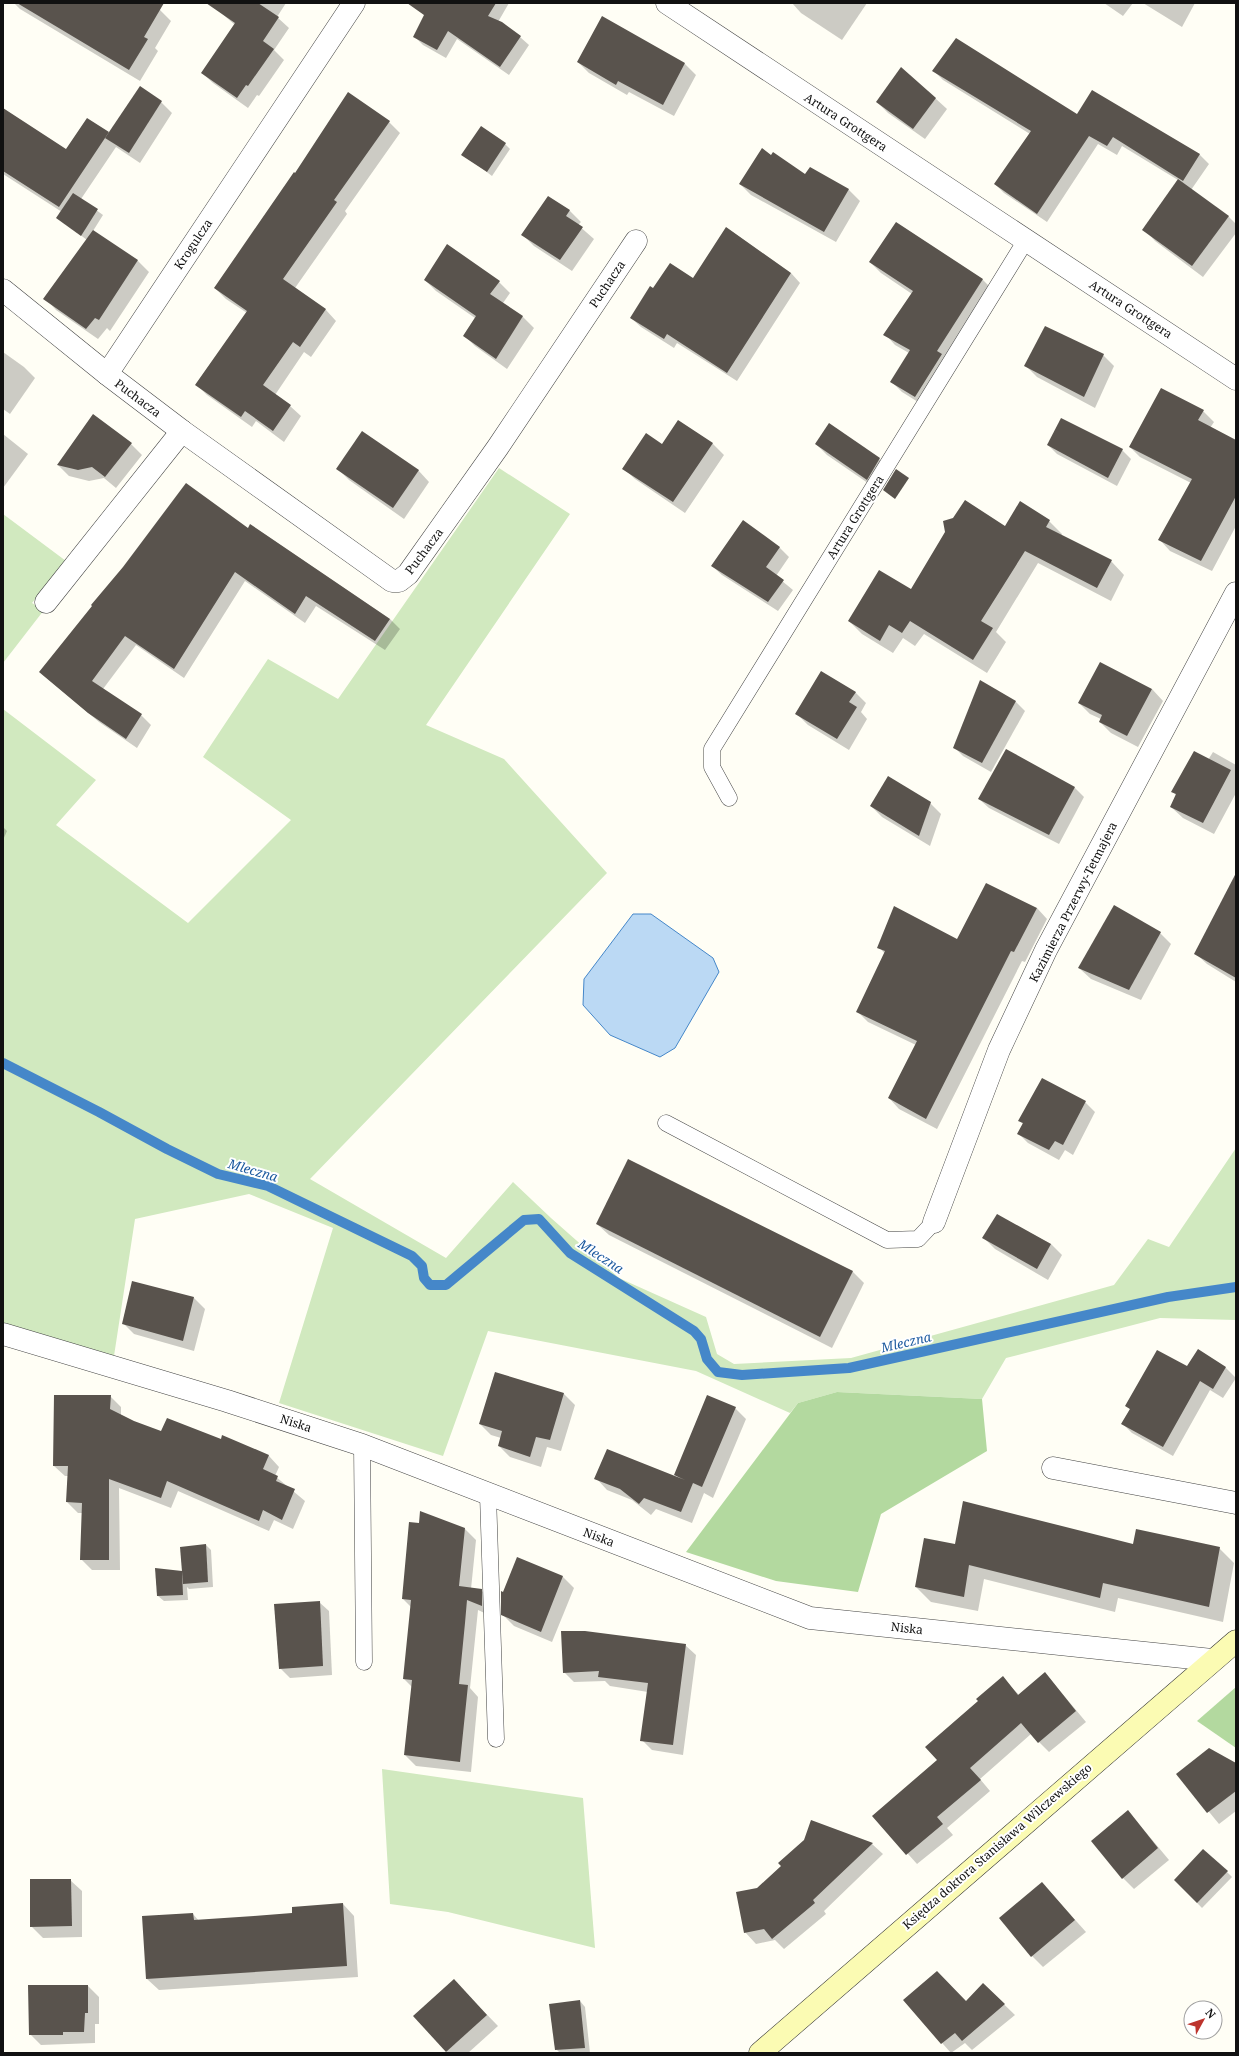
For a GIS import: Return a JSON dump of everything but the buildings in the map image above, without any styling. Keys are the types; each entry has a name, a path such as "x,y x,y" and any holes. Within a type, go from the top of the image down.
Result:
{"street":[{"name":"Krogulcza","path":"107,374 354,3"},
{"name":"Artura Grottgera","path":"667,3 1236,379"},
{"name":"Puchacza","path":"107,374 182,431 392,581 399,581 408,574 498,447 636,241"},
{"path":"3,290 107,374"},
{"path":"46,602 182,431"},
{"name":"Kazimierza Przerwy-Tetmajera","path":"934,1222 999,1050 1046,950 1236,592"},
{"name":"Niska","path":"3,1334 220,1399 362,1445 488,1495 810,1618 1212,1660"},
{"path":"1053,1468 1236,1503"},
{"name":"Księdza doktora Stanisława Wilczewskiego","path":"760,2053 1212,1660 1236,1641"}],"lane":[{"name":"Artura Grottgera","path":"729,798 712,767 712,749 1026,240"},
{"path":"666,1123 886,1240 918,1239 934,1222"},
{"path":"362,1445 364,1662"},
{"path":"488,1495 496,1739"}],"green space":[{"path":"499,468 570,514 426,725 504,759 607,873 310,1179 446,1258 513,1182 619,1278 706,1317 717,1354 734,1364 851,1358 1114,1285 1148,1239 1169,1247 1236,1148 1236,1320 1160,1318 1006,1358 982,1399 837,1392 798,1403 790,1413 696,1371 488,1331 443,1456 279,1403 333,1228 249,1194 135,1219 114,1356 3,1324 3,709 96,780 56,825 188,923 291,820 203,757 268,659 338,699"},
{"path":"3,514 66,561 32,603 44,610 3,663"},
{"path":"837,1392 982,1399 987,1451 881,1514 858,1592 776,1581 686,1552 798,1403"},
{"path":"1236,1687 1236,1748 1197,1721"},
{"path":"382,1769 583,1798 595,1948 448,1912 390,1904"}],"water":[{"path":"633,914 651,914 713,958 719,972 675,1048 660,1057 610,1035 583,1005 584,979"}],"waterway":[{"name":"Mleczna","path":"3,1063 218,1174 268,1186 412,1256 422,1266 424,1278 430,1285 446,1285 524,1220 539,1219 570,1253 694,1331 701,1339 707,1359 718,1372 742,1375 849,1368 1168,1297 1236,1287"}]}
